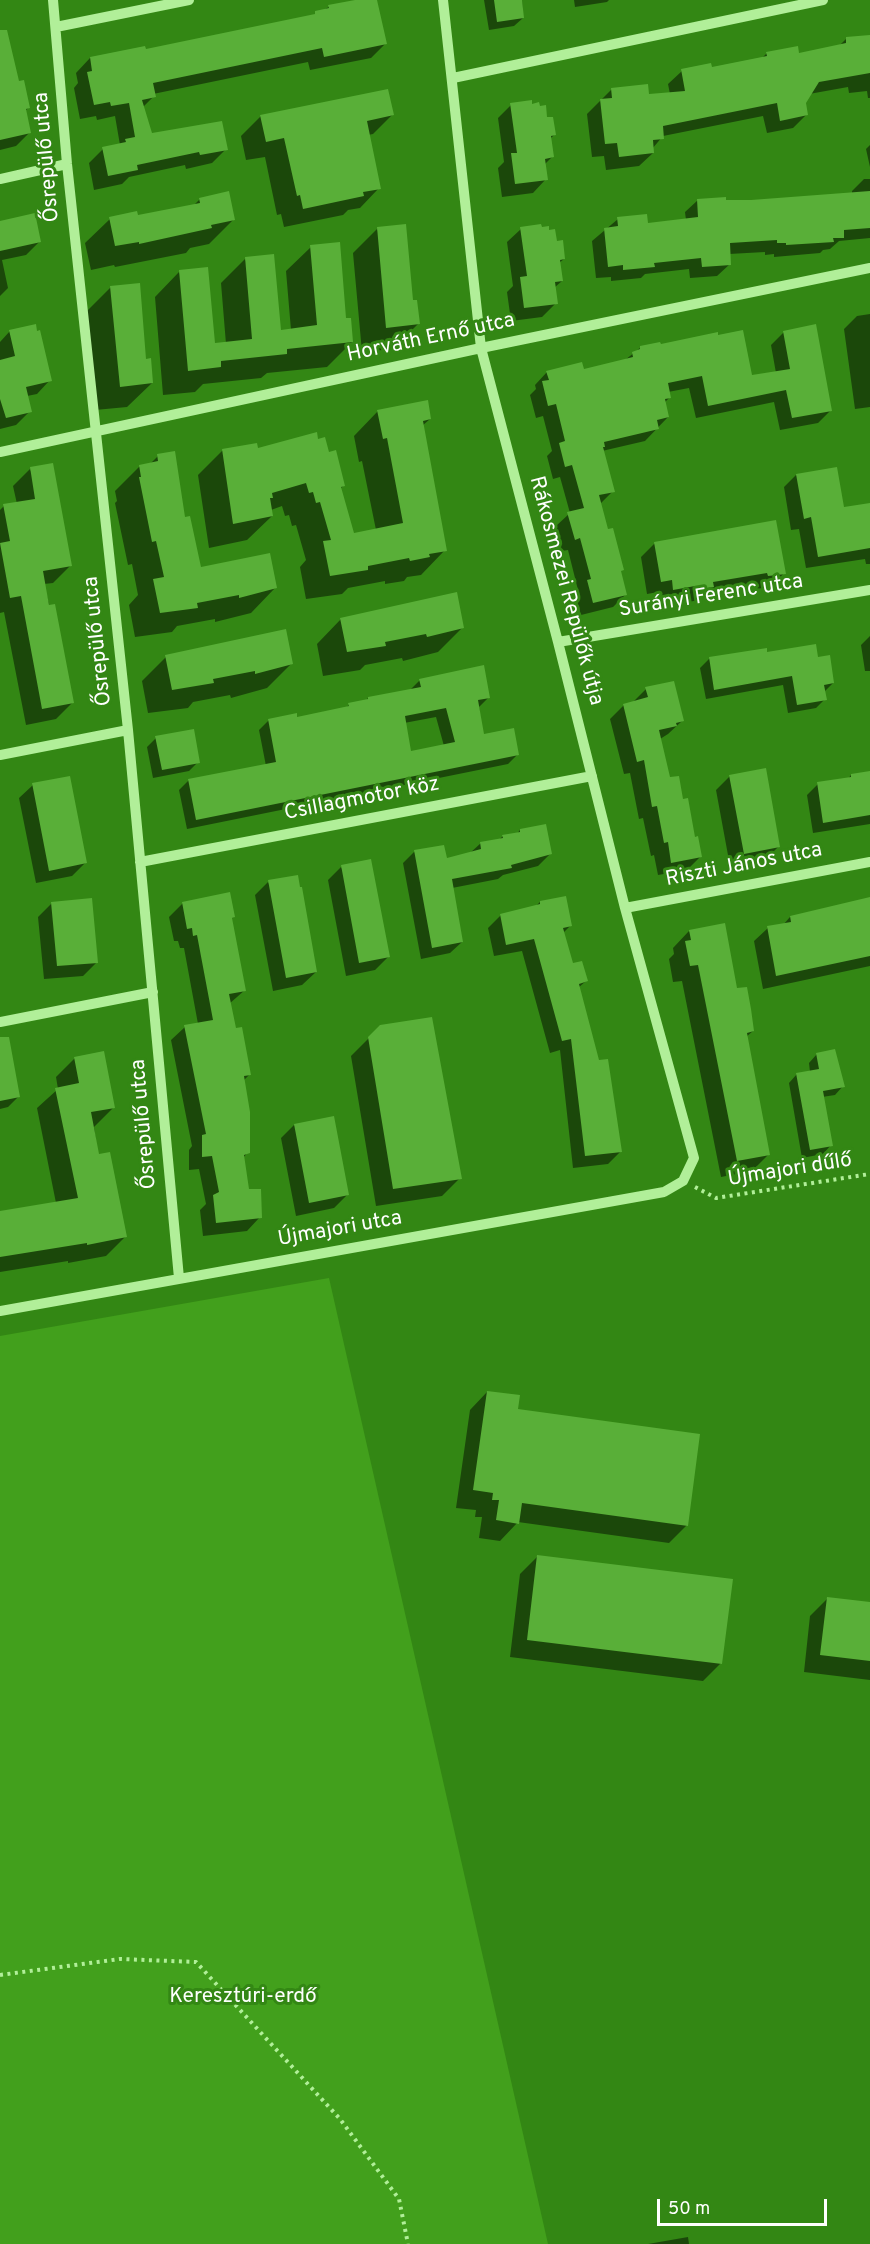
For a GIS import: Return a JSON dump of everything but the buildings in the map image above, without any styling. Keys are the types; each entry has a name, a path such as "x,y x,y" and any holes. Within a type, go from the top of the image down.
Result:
{"street":[{"name":"Ősrepülő utca","path":"53,0 67,164 128,730 179,1278"},
{"path":"56,27 189,0"},
{"name":"Rákosmezei Repülők útja","path":"443,0 481,348 625,908 694,1158 683,1181"},
{"path":"453,78 823,0"},
{"path":"0,179 67,164"},
{"name":"Horváth Ernő utca","path":"0,452 481,348 870,268"},
{"name":"Surányi Ferenc utca","path":"558,642 870,590"},
{"path":"0,754 128,730"},
{"name":"Csillagmotor köz","path":"140,862 592,776"},
{"name":"Riszti János utca","path":"625,908 870,862"},
{"path":"0,1022 153,992"},
{"name":"Újmajori utca","path":"0,1311 664,1192 683,1181"}],"path":[{"name":"Újmajori dűlő","path":"683,1181 716,1198 870,1174"},
{"path":"0,1975 120,1959 196,1962 340,2119 399,2199 408,2244"}],"green space":[{"name":"Keresztúri-erdő","path":"329,1278 548,2244 0,2244 0,1336"}]}
